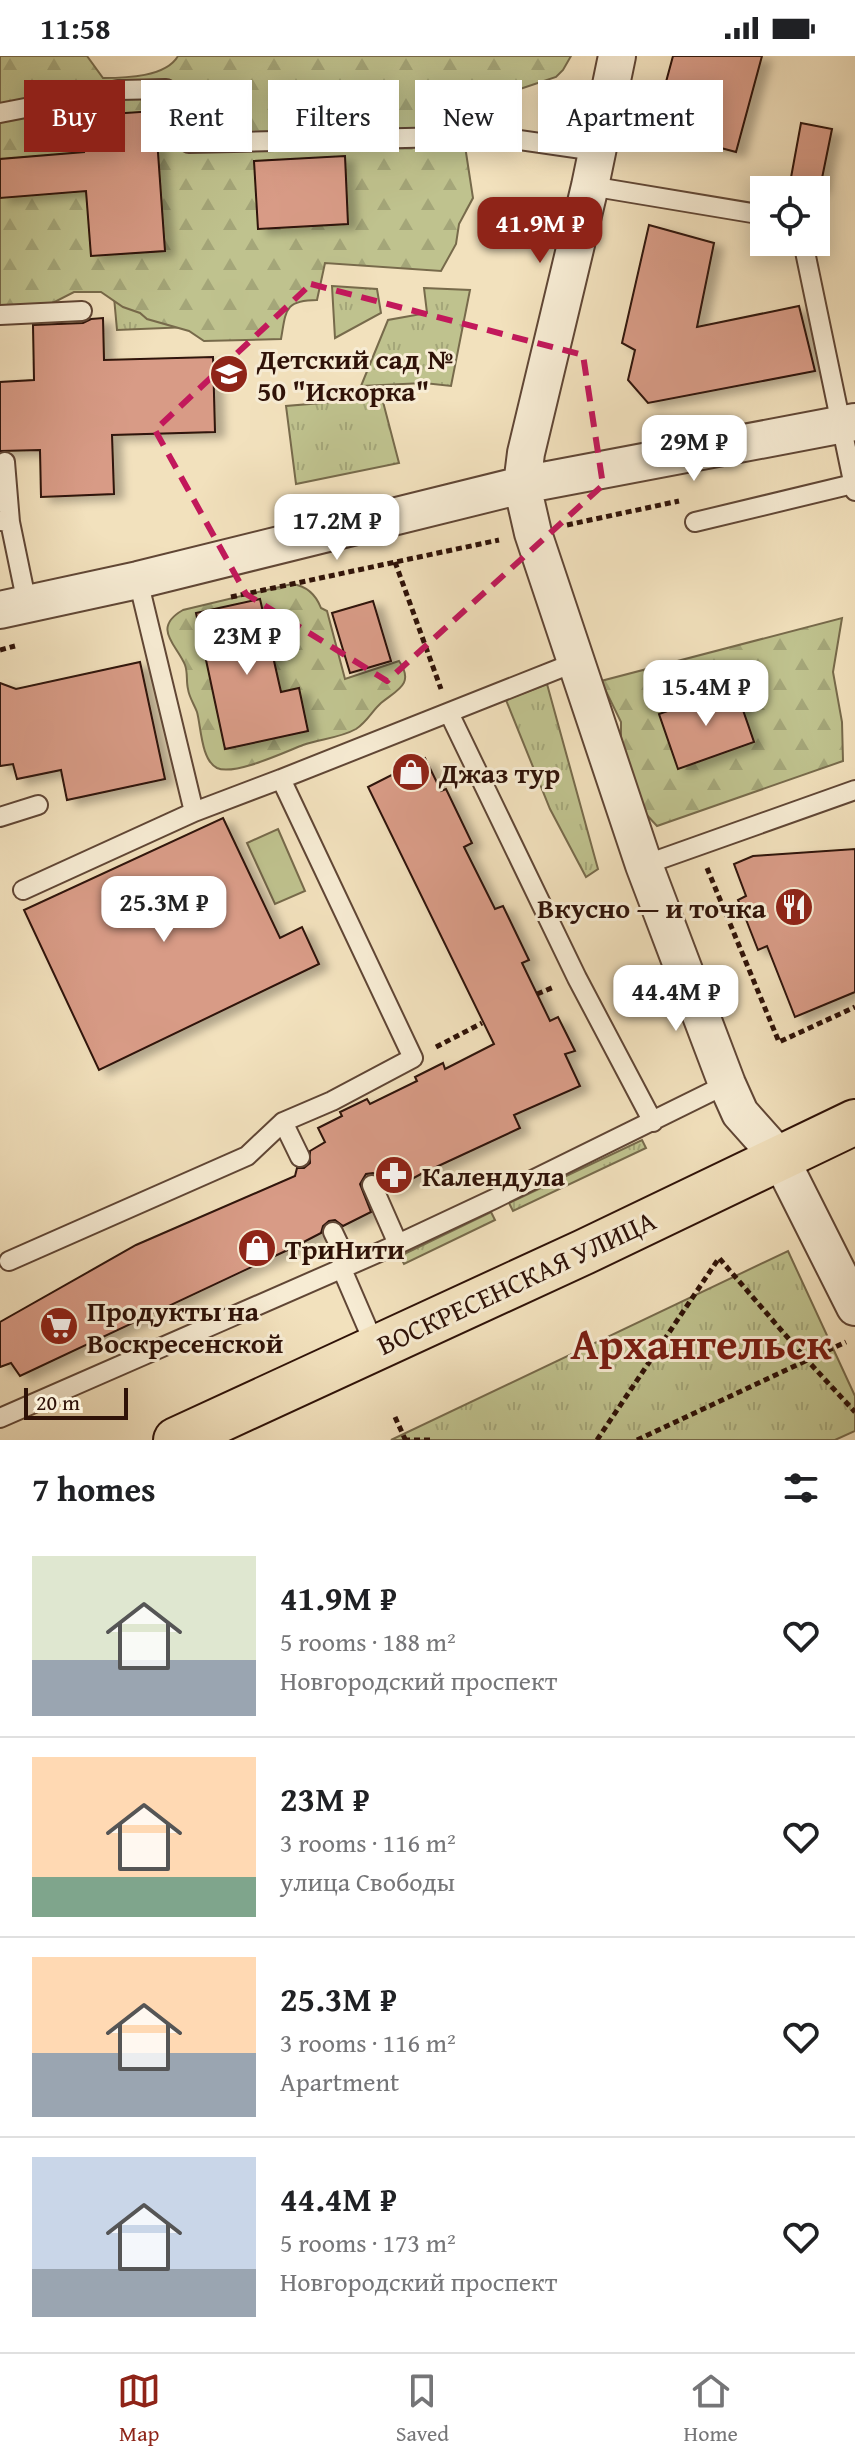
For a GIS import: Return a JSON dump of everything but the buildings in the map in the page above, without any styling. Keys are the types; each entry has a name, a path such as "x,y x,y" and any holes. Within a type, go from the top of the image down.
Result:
{"main road":[{"name":"ВОСКРЕСЕНСКАЯ УЛИЦА","path":"176,1440 855,1122"}],"street":[{"path":"617,56 526,453 522,485 533,533 644,865 727,1084 740,1113 780,1158 854,1323"},
{"path":"14,607 138,580 522,485 847,423"}],"lane":[{"path":"0,113 118,90 166,89 189,143 492,136 593,168 750,211"},
{"path":"695,522 854,488 847,423 806,256"},
{"path":"0,315 82,311"},
{"path":"5,462 5,522 14,607"},
{"path":"138,580 194,812"},
{"path":"23,890 194,812 576,662"},
{"path":"449,713 577,978 653,1122"},
{"path":"9,1261 247,1156 283,1122 335,1109 413,1058 281,779"},
{"path":"644,865 855,790"},
{"path":"0,817 38,805"},
{"path":"0,1418 398,1244 727,1084"},
{"path":"283,1122 300,1157"},
{"path":"372,1185 398,1244"},
{"path":"333,1232 343,1253 341,1267 376,1348"}],"path":[{"path":"223,598 684,500"},
{"path":"395,562 449,713"},
{"path":"0,650 29,643"},
{"path":"698,846 779,1042 855,1007"},
{"path":"413,1058 482,1023"},
{"path":"597,1440 719,1258 855,1412"},
{"path":"637,1440 807,1360 854,1323"},
{"path":"395,1417 405,1440 430,1440"}],"highlighted area":[{"path":"311,284 583,355 603,485 387,681 246,594 155,430"}],"green space":[{"path":"0,56 87,56 103,78 134,77 155,72 178,56 571,56 556,77 538,80 538,83 522,88 522,80 415,80 415,152 466,152 473,198 459,224 456,244 441,271 325,263 317,300 298,302 288,309 281,339 204,341 189,331 147,319 101,292 74,292 35,312 0,312"},
{"path":"113,286 213,326 117,330"},
{"path":"332,286 377,289 381,313 335,338"},
{"path":"424,288 470,290 451,386 424,383 361,386 388,320 427,313"},
{"path":"382,398 399,463 296,484 286,406"},
{"path":"292,584 310,592 321,608 327,611 345,679 399,661 405,681 350,732 247,766 225,770 217,768 205,750 189,692 186,668 169,637 169,623 183,610"},
{"path":"842,618 833,672 842,722 843,761 657,826 645,813 621,743 621,722 601,681"},
{"path":"547,684 598,869 586,877 550,809 506,700"},
{"path":"278,829 305,891 275,904 247,843"},
{"path":"642,1140 646,1148 513,1211 509,1203"},
{"path":"491,1212 495,1220 404,1264 400,1256"},
{"path":"788,1251 855,1396 855,1431 835,1440 391,1440"}],"place":[{"name":"Детский сад № 50 \"Искорка\"","path":"229,374"},
{"name":"Джаз тур","path":"411,772"},
{"name":"Вкусно — и точка","path":"794,907"},
{"name":"Календула","path":"394,1175"},
{"name":"ТриНити","path":"257,1248"},
{"name":"Продукты на Воскресенской","path":"59,1326"}],"district":[{"name":"Архангельск","path":"701,1343"}]}
